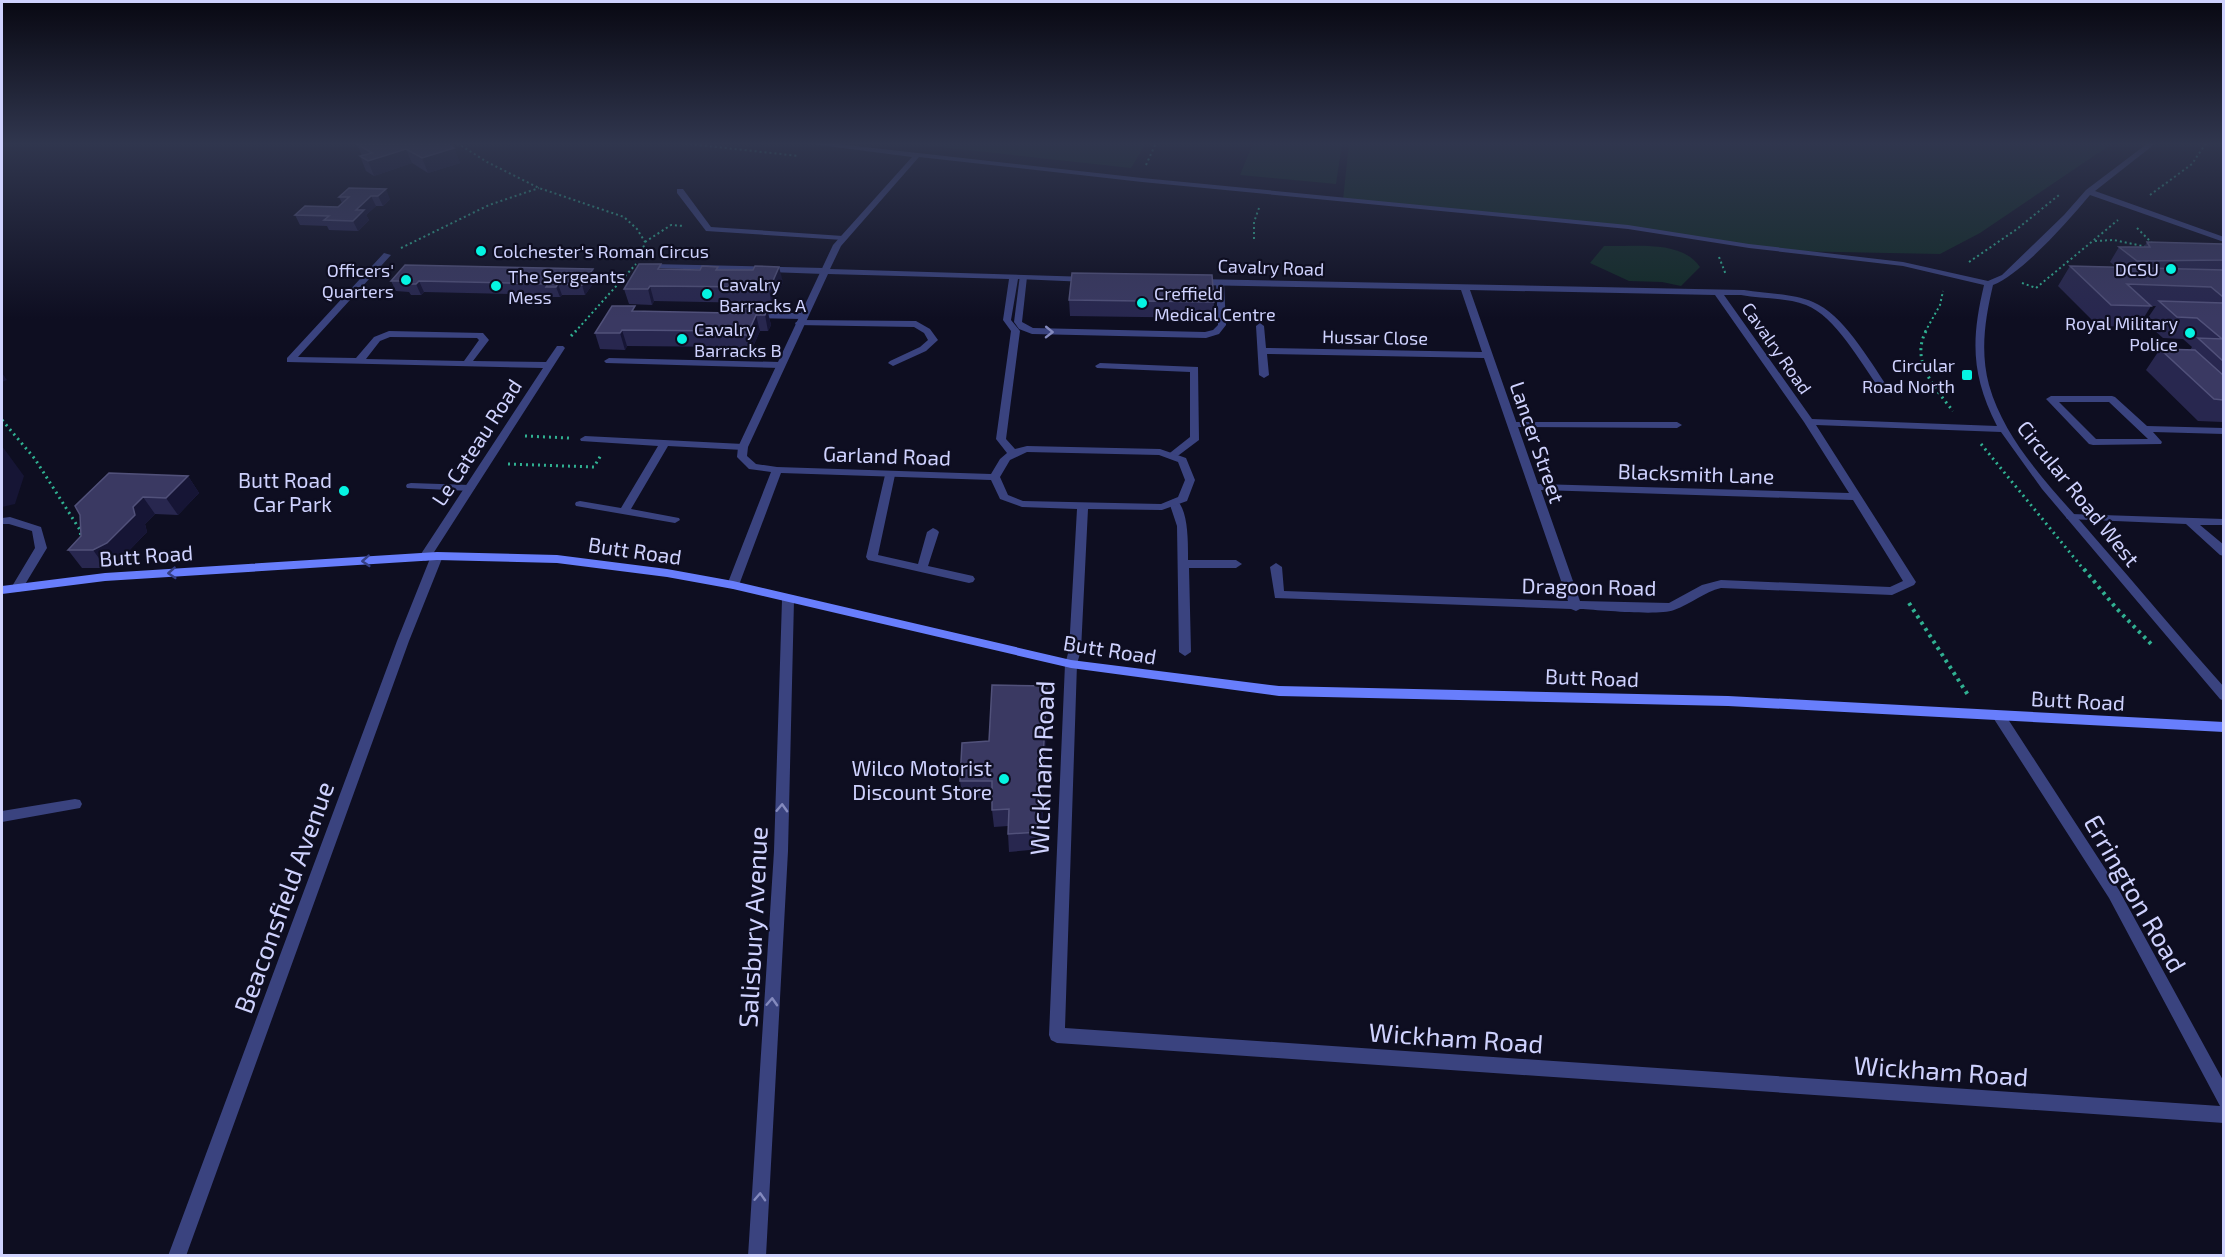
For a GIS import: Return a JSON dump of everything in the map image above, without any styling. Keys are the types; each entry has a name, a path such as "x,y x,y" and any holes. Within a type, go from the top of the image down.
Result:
{"main road":[{"name":"Butt Road","path":"2,590 105,577 431,557 557,559 667,573 733,585 788,600 1071,664 1279,691 1728,701 2223,727"}],"street":[{"path":"688,202 709,229 843,238"},
{"path":"585,438 743,447 800,320 837,245 875,202"},
{"path":"1371,202 1628,226 1749,246 1903,264 1989,284 2005,277 2080,202"},
{"path":"2121,202 2223,240"},
{"path":"387,255 290,360 550,365"},
{"path":"655,266 1094,279"},
{"path":"1018,277 1018,322 1022,327 1032,331 1044,332 1206,335 1216,332 1222,325 1220,283"},
{"path":"1012,453 1001,439 1016,331 1006,320 1018,277"},
{"name":"Cavalry Road","path":"1185,282 1718,292 1791,299 1821,308 1882,386"},
{"name":"Circular Road West","path":"1989,284 1980,319 1978,354 1985,389 2004,429 2072,517 2223,696"},
{"name":"Lancer Street","path":"1465,289 1576,607"},
{"name":"Cavalry Road","path":"1718,292 1809,422"},
{"path":"743,315 800,320 916,324 927,331 933,340 923,349 893,363"},
{"path":"1260,326 1264,375"},
{"path":"358,361 376,339 389,334 480,335 484,340 467,363"},
{"name":"Le Cateau Road","path":"431,557 470,488 560,348"},
{"name":"Hussar Close","path":"1262,351 1488,355"},
{"path":"609,361 780,365"},
{"path":"1100,366 1195,369 1195,438 1171,456"},
{"path":"2144,429 2157,442 2093,442 2051,399 2112,399 2144,429 2223,430"},
{"path":"1809,422 2004,429"},
{"path":"1809,422 1910,582 1899,587"},
{"path":"1513,425 1677,425"},
{"path":"626,510 665,443"},
{"name":"Garland Road","path":"743,447 742,457 753,467 777,470 995,477"},
{"path":"1027,449 1160,452 1182,460 1190,480 1183,499 1162,507 1022,504 1004,497 995,477 1001,463 1012,453 1027,449"},
{"path":"733,585 777,470"},
{"path":"890,475 872,557 969,579"},
{"path":"411,486 470,488"},
{"name":"Blacksmith Lane","path":"1534,487 1856,497"},
{"path":"1174,502 1182,526 1185,652"},
{"path":"580,504 675,520"},
{"path":"1071,664 1075,650 1083,505"},
{"path":"2072,517 2223,522"},
{"path":"2,521 10,520 37,529 40,541 41,548 17,588"},
{"path":"2189,521 2223,552"},
{"path":"921,568 933,532"},
{"name":"Beaconsfield Avenue","path":"177,1256 403,641 431,557"},
{"path":"1183,564 1236,564"},
{"name":"Dragoon Road","path":"1276,567 1279,595 1576,607 1671,607 1706,588 1721,584 1892,591 1899,587"},
{"name":"Salisbury Avenue","path":"757,1256 781,851 788,600"},
{"name":"Wickham Road","path":"1071,664 1056,1035 2223,1115"},
{"name":"Errington Road","path":"1999,716 2114,894 2223,1100"},
{"path":"2,817 75,804"}],"path":[{"path":"387,255 499,202"},
{"path":"579,202 624,217 637,229 645,242"},
{"path":"2051,202 2017,229 1949,276 1942,303 1920,342 1918,355 1936,388 1966,427 2116,608 2156,650"},
{"path":"2036,288 2141,202"},
{"path":"1254,239 1254,222 1259,207"},
{"path":"2092,242 2114,240 2158,249 2139,230 2121,217"},
{"path":"560,348 630,273 640,258 645,242 671,225 709,229"},
{"path":"1717,251 1733,293"},
{"path":"2,420 53,484 80,530 82,548"},
{"path":"504,435 585,438"},
{"path":"486,464 594,467 611,440"},
{"path":"1899,587 1969,696"}],"green space":[{"path":"1361,202 2026,202 1980,233 1940,254 1785,251 1612,225"},
{"path":"1604,246 1669,248 1692,258 1700,267 1681,286 1662,282 1629,281 1590,263"}],"building":[{"path":"344,202 365,202 356,210 364,210 353,221 324,220 329,216 295,215 305,206 338,207"},
{"path":"2147,242 2223,244 2223,260 2137,261 2119,247 2150,247"},
{"path":"639,264 661,264 658,269 700,270 702,266 718,267 716,270 753,270 755,266 779,267 769,290 752,290 754,287 650,286 648,289 624,289"},
{"path":"405,265 593,269 582,285 558,284 556,287 546,287 548,284 419,281 416,284 406,284 409,281 391,281"},
{"path":"2070,266 2223,270 2223,297 2211,287 2127,284 2151,306 2111,305"},
{"path":"1072,273 1212,275 1214,302 1069,300"},
{"path":"2159,301 2223,303 2223,361 2198,338 2222,339 2197,318 2177,317"},
{"path":"612,306 635,306 632,311 731,313 734,308 767,309 765,315 756,315 747,335 730,335 732,331 622,330 620,333 595,333"},
{"path":"2160,349 2195,350 2223,375 2223,400 2214,399"},
{"path":"109,473 188,476 166,498 143,497 133,507 135,515 107,543 93,550 68,550 81,536 80,515 75,506"},
{"name":"Wilco Motorist Discount Store","path":"992,685 1047,686 1039,832 1008,834 1009,809 992,810 992,781 960,781 962,743 989,741"}],"place":[{"name":"Colchester's Roman Circus","path":"481,251"},
{"name":"DCSU","path":"2171,269"},
{"name":"Officers' Quarters","path":"406,280"},
{"name":"The Sergeants Mess","path":"496,286"},
{"name":"Cavalry Barracks A","path":"707,294"},
{"name":"Creffield Medical Centre","path":"1142,303"},
{"name":"Royal Military Police","path":"2190,333"},
{"name":"Cavalry Barracks B","path":"682,339"},
{"name":"Circular Road North","path":"1967,375"},
{"name":"Butt Road Car Park","path":"344,491"},
{"name":"Wilco Motorist Discount Store","path":"1004,779"}]}
